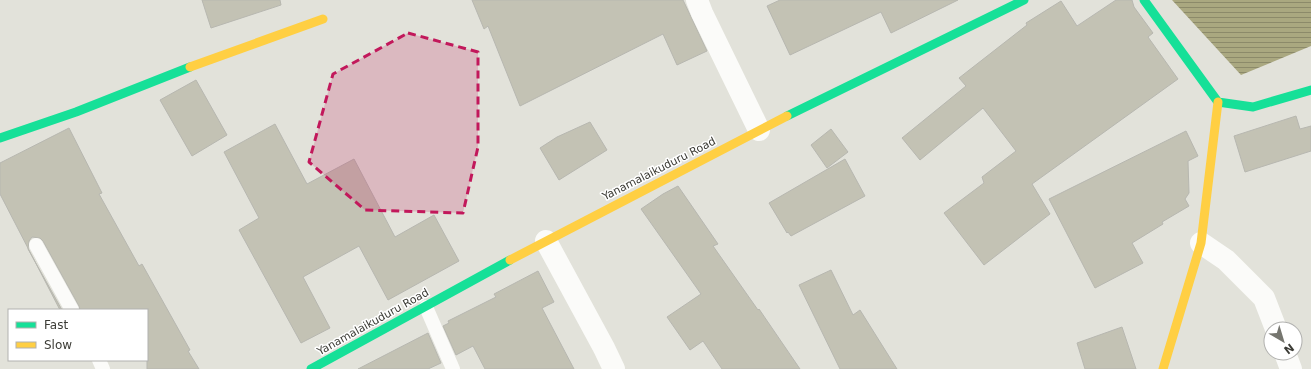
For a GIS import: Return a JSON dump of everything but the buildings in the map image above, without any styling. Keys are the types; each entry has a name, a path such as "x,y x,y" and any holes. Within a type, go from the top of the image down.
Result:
{"street":[{"path":"697,0 759,130"},
{"name":"Yanamalaikuduru Road","path":"311,369 546,241 759,130 1024,0"},
{"path":"1144,0 1218,102 1201,243 1162,369"},
{"path":"0,138 76,112 150,82 323,19"},
{"path":"1218,102 1253,107 1311,90"},
{"path":"546,241 614,369"},
{"path":"1201,243 1226,260 1264,298 1273,321"}],"lane":[{"path":"36,245 71,309"},
{"path":"426,307 453,369"}],"highlighted area":[{"path":"408,33 478,52 478,147 463,213 365,210 309,162 333,74"}],"shaded area":[{"path":"1172,0 1311,0 1311,46 1241,75"}],"traffic: fast":[{"path":"787,116 1024,0"},
{"path":"1144,0 1218,102 1253,107 1311,90"},
{"path":"0,138 76,112 190,67"},
{"path":"311,369 510,260"}],"traffic: slow":[{"path":"190,67 323,19"},
{"path":"1163,369 1201,243 1218,102"},
{"path":"510,260 787,116"}]}
